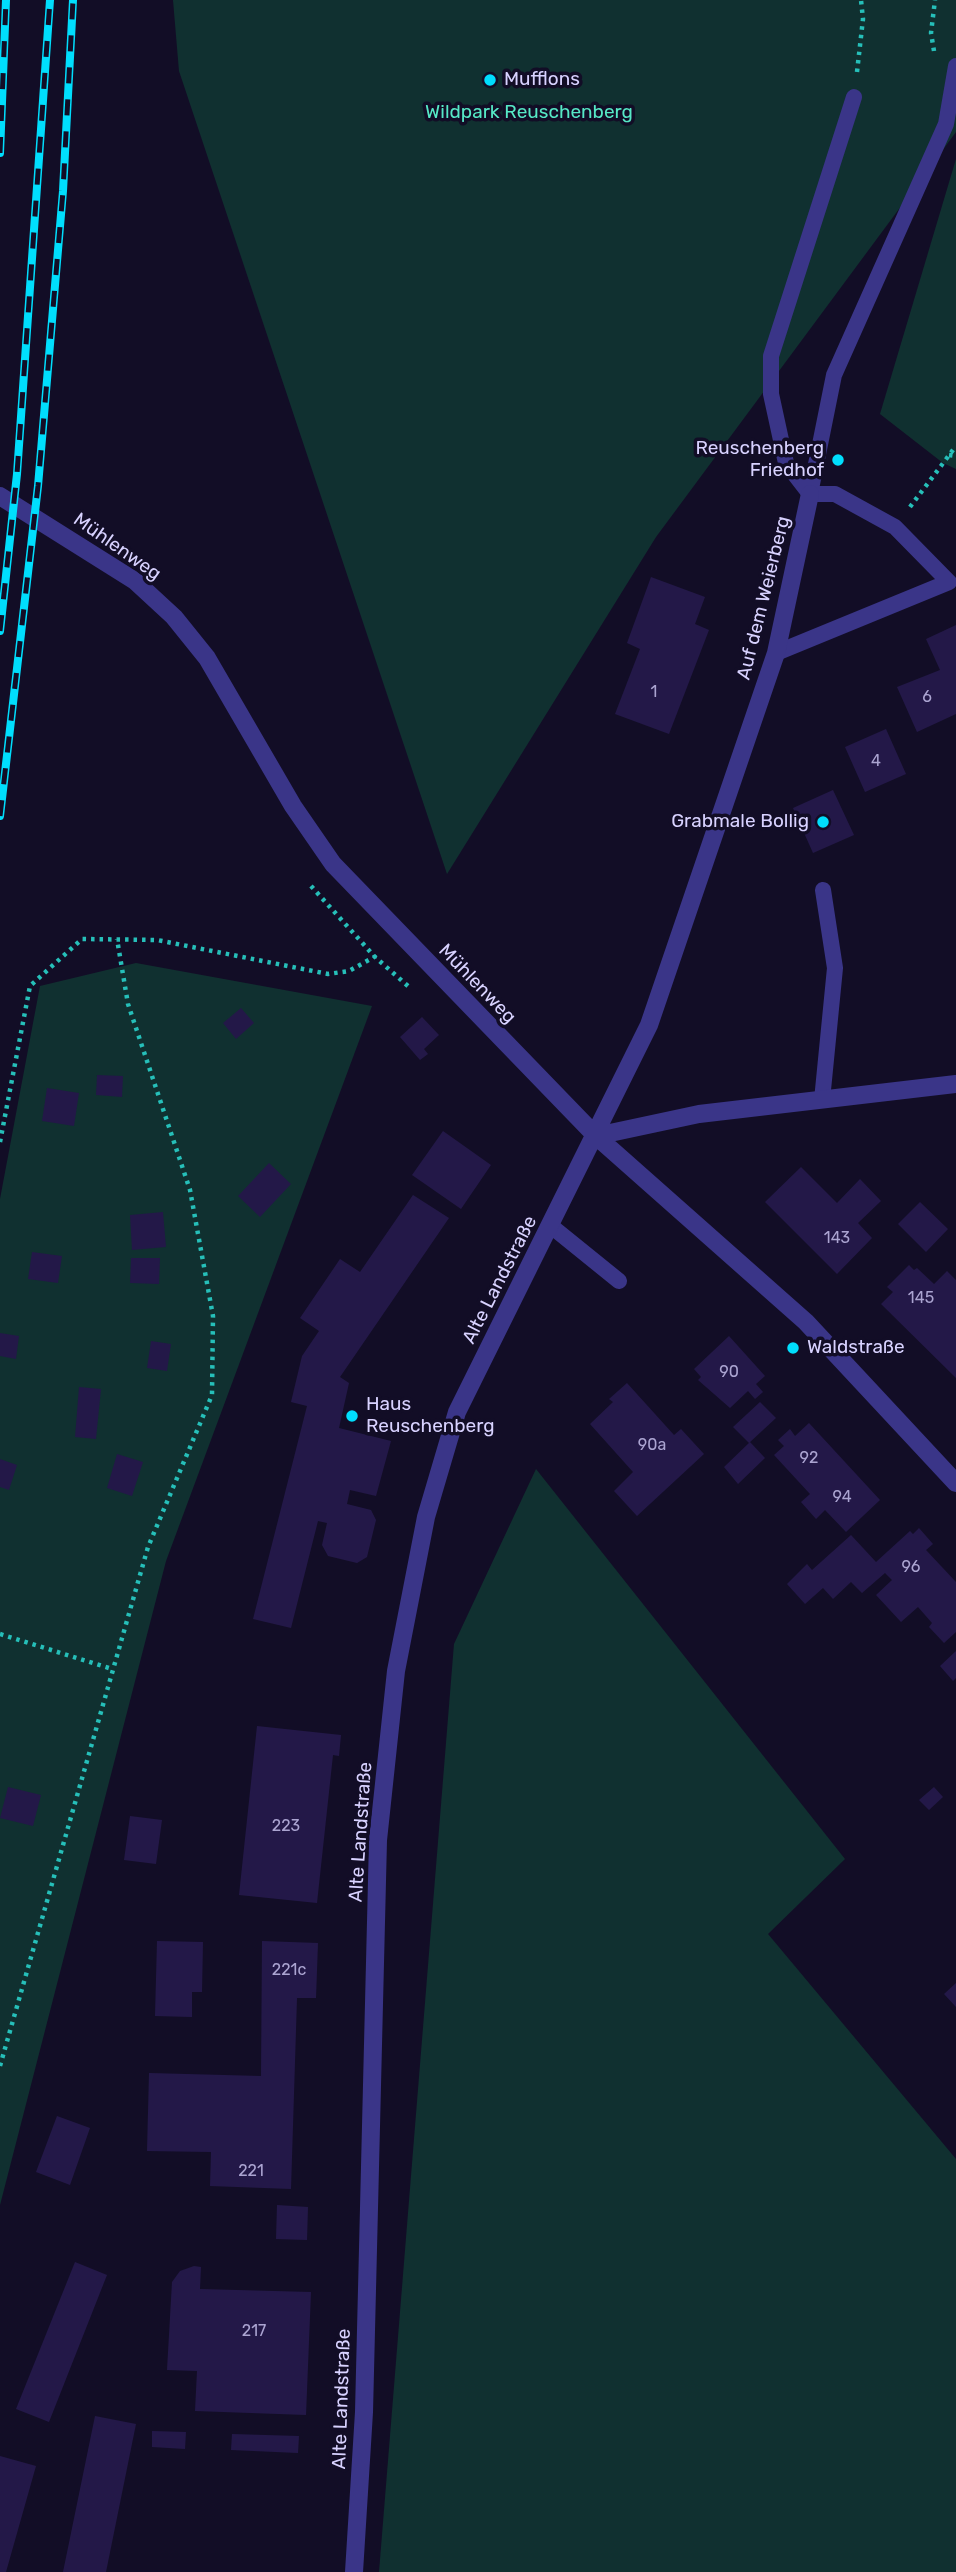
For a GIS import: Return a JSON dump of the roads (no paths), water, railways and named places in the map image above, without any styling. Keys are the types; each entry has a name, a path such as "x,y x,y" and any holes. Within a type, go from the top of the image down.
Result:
{"street":[{"name":"Auf dem Weierberg","path":"596,1136 649,1025 776,653 810,494"},
{"name":"Mühlenweg","path":"0,496 135,582 174,617 207,658 293,806 333,864 596,1136 806,1322 956,1483"},
{"path":"596,1136 699,1114 956,1084"},
{"name":"Alte Landstraße","path":"354,2572 363,2412 378,1840 397,1671 426,1517 457,1412 596,1136"}],"lane":[{"name":"Auf dem Weierberg","path":"810,494 834,375 946,124 956,66"},
{"path":"776,653 949,582 895,527 835,494 810,494 786,463 771,394 771,356 854,97"},
{"path":"822,1100 835,968 823,890"},
{"path":"551,1226 619,1281"}],"railway":[{"path":"0,153 6,0"},
{"path":"0,631 17,474 50,0"},
{"path":"0,816 38,486 63,191 73,0"}],"place":[{"name":"Mufflons","path":"490,80"},
{"name":"Reuschenberg Friedhof","path":"838,460"},
{"name":"Grabmale Bollig","path":"823,822"},
{"name":"Waldstraße","path":"793,1348"},
{"name":"Haus Reuschenberg","path":"352,1416"}],"park label":[{"name":"Wildpark Reuschenberg","path":"529,113"}]}
